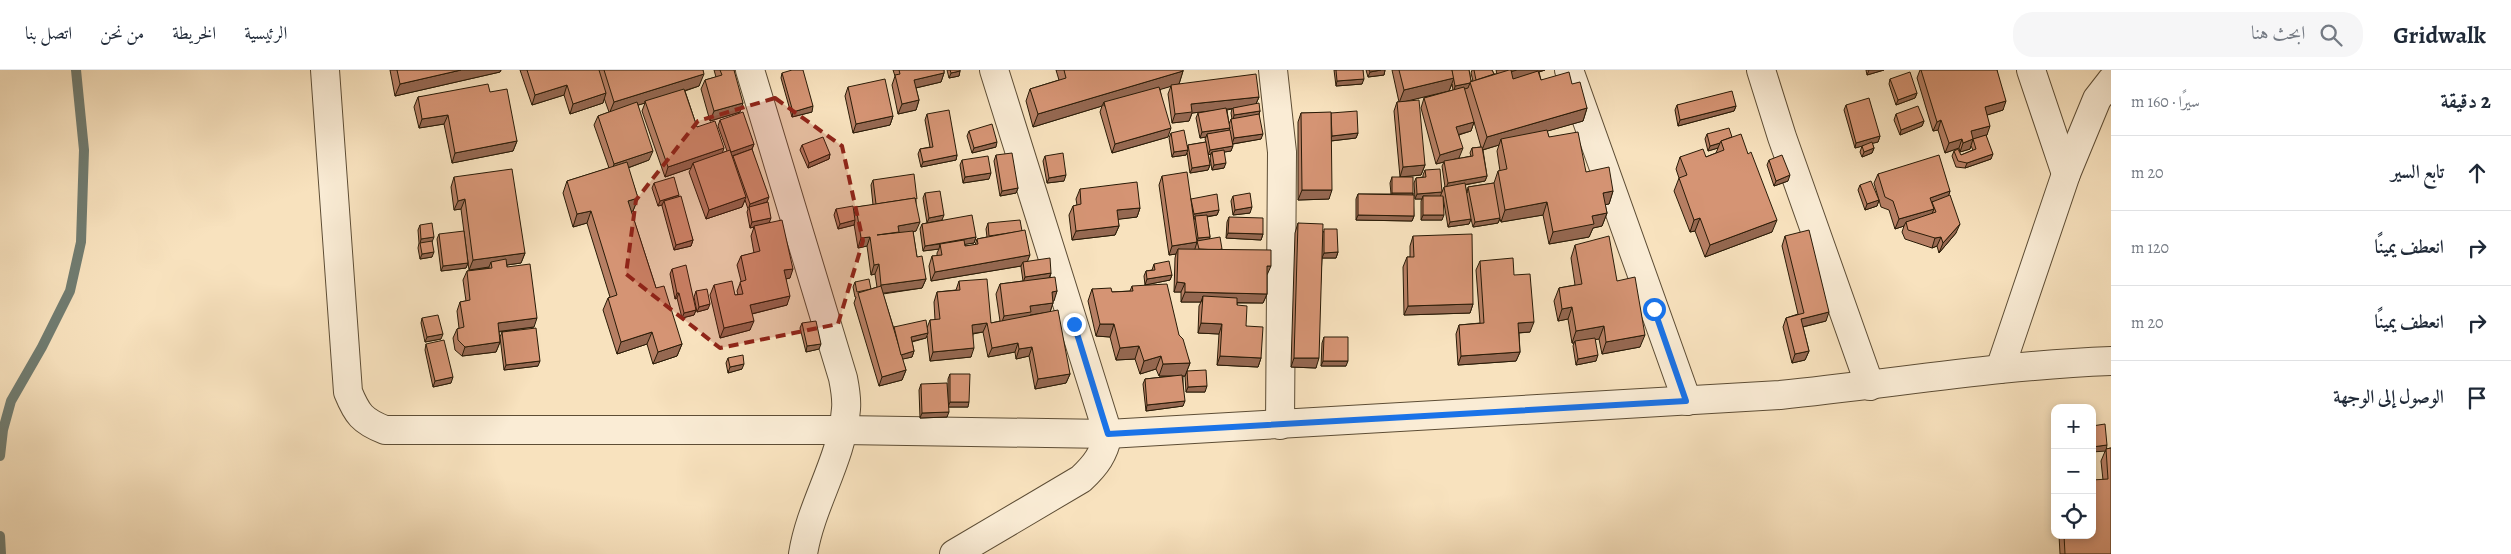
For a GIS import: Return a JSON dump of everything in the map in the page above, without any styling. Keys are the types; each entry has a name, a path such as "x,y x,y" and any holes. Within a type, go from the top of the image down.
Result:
{"street":[{"path":"325,70 348,392 356,412 368,423 385,430 844,430 1108,434 1686,401 1870,386 2000,369 2111,361"},
{"path":"750,70 843,378 847,407 844,430 807,528 803,554"},
{"path":"954,554 1081,478 1092,468 1104,451 1108,434 994,70"},
{"path":"1273,70 1282,152 1280,425"},
{"path":"1569,70 1686,401"},
{"path":"1761,70 1782,137 1870,386"},
{"path":"2031,70 2066,174"},
{"path":"2000,369 2066,174 2097,99 2111,82"}],"highlighted area":[{"path":"775,98 842,146 863,241 838,324 720,348 626,274 636,200 698,121"}],"building":[{"path":"397,70 461,70 400,84"},
{"path":"527,70 599,70 606,93 573,104 567,85 535,95"},
{"path":"604,70 703,70 704,74 614,102"},
{"path":"720,70 734,70 743,103 714,111 705,80 722,75"},
{"path":"792,70 803,70 813,106 793,112 782,73"},
{"path":"899,70 944,70 944,73 914,80 919,100 902,104 895,75 900,74"},
{"path":"950,70 960,70 960,71 951,73"},
{"path":"1064,70 1183,71 1038,114 1030,89 1066,78"},
{"path":"1336,70 1363,70 1364,79 1337,81"},
{"path":"1399,70 1452,70 1454,78 1404,90"},
{"path":"1452,70 1469,70 1470,83 1455,86"},
{"path":"1474,70 1492,70 1494,74 1476,80"},
{"path":"1511,70 1513,79 1538,71 1541,80 1569,72 1572,84 1580,82 1587,108 1487,137 1470,82"},
{"path":"1921,70 1997,70 2006,101 1985,107 1990,126 1971,131 1973,139 1963,143 1962,139 1949,143 1941,120 1937,122"},
{"path":"1910,72 1917,93 1898,100 1890,79"},
{"path":"1256,74 1259,97 1191,104 1192,112 1175,114 1171,85"},
{"path":"885,79 893,116 856,124 848,87"},
{"path":"488,84 490,92 507,89 517,141 455,153 448,115 422,119 418,97"},
{"path":"1159,87 1171,128 1115,144 1104,102"},
{"path":"1464,87 1474,122 1456,127 1463,148 1440,155 1424,98"},
{"path":"684,89 697,127 715,121 724,148 668,167 645,101"},
{"path":"1732,91 1736,106 1680,120 1677,105"},
{"path":"1869,98 1880,136 1856,143 1846,105"},
{"path":"1419,100 1425,165 1403,167 1397,102"},
{"path":"637,102 653,151 614,164 598,116"},
{"path":"1259,103 1260,111 1234,115 1233,108"},
{"path":"1918,106 1924,121 1901,130 1896,114"},
{"path":"1226,108 1230,128 1202,132 1198,113"},
{"path":"949,110 957,155 923,162 920,149 933,147 927,114"},
{"path":"1357,111 1358,133 1332,136 1331,113"},
{"path":"743,112 754,144 731,152 720,120"},
{"path":"1331,112 1332,190 1302,190 1301,113"},
{"path":"1259,114 1263,134 1234,138 1231,119"},
{"path":"992,124 997,142 974,148 969,131"},
{"path":"1729,128 1732,137 1710,146 1707,134"},
{"path":"1184,130 1188,150 1174,152 1171,133"},
{"path":"1230,130 1233,146 1210,150 1207,134"},
{"path":"1547,130 1549,137 1578,132 1586,172 1609,167 1613,191 1603,193 1607,213 1592,216 1594,224 1553,232 1547,202 1505,210 1498,171 1507,169 1501,139"},
{"path":"1741,134 1748,154 1751,152 1777,220 1710,245 1700,218 1694,220 1679,178 1687,175 1680,157 1703,149 1706,157 1724,150 1721,141"},
{"path":"1986,135 1993,154 1967,163 1958,161 1954,151 1958,149 1961,155 1976,149 1973,139"},
{"path":"823,137 830,154 809,163 802,145"},
{"path":"1206,142 1210,165 1192,168 1188,145"},
{"path":"1872,142 1874,148 1864,152 1862,146"},
{"path":"1482,147 1487,176 1448,183 1444,161 1473,156 1472,148"},
{"path":"752,149 769,197 750,204 733,156"},
{"path":"730,150 746,197 709,210 693,163"},
{"path":"1224,150 1226,163 1214,165 1212,152"},
{"path":"1012,153 1018,188 1002,191 996,155"},
{"path":"1063,153 1066,175 1049,178 1045,156"},
{"path":"1782,155 1790,175 1776,181 1769,160"},
{"path":"1939,155 1950,191 1930,198 1934,209 1899,219 1893,201 1885,197 1878,174"},
{"path":"988,156 991,173 965,177 962,160"},
{"path":"627,162 638,198 628,201 656,288 664,286 682,344 658,352 652,332 621,342 608,298 617,295 591,211 577,214 567,181"},
{"path":"512,169 525,253 473,260 465,199 458,201 454,177"},
{"path":"1440,169 1442,192 1417,194 1416,178 1426,177 1425,170"},
{"path":"1187,172 1197,242 1172,246 1162,176"},
{"path":"914,174 917,199 876,204 873,180"},
{"path":"674,177 679,195 660,201 654,183"},
{"path":"1392,177 1413,177 1413,193 1392,193"},
{"path":"1871,181 1879,200 1867,204 1860,185"},
{"path":"1137,182 1140,208 1117,210 1119,226 1076,231 1073,206 1081,204 1080,189"},
{"path":"1465,183 1471,219 1450,222 1444,187"},
{"path":"1494,183 1500,218 1475,222 1468,187"},
{"path":"940,191 944,215 929,218 925,193"},
{"path":"1250,193 1252,207 1235,210 1233,196"},
{"path":"1217,194 1219,210 1194,214 1191,199"},
{"path":"1358,194 1414,195 1414,216 1358,215"},
{"path":"1950,195 1960,224 1943,243 1941,237 1935,238 1908,230 1906,222 1936,212 1932,202"},
{"path":"681,196 693,240 676,245 664,201"},
{"path":"1423,196 1443,196 1444,215 1423,215"},
{"path":"915,198 920,222 898,226 899,232 877,235 913,231 917,257 922,256 926,279 881,285 879,264 874,265 870,237 861,238 856,207"},
{"path":"768,202 771,218 752,222 749,207"},
{"path":"853,206 855,220 840,224 836,209"},
{"path":"972,215 976,237 925,246 922,224"},
{"path":"1207,215 1210,237 1198,238 1195,216"},
{"path":"1229,217 1263,218 1263,234 1228,233"},
{"path":"782,220 793,269 784,270 790,296 750,305 754,321 724,328 714,285 732,281 735,295 743,294 740,282 746,280 741,256 760,251 754,226"},
{"path":"1020,220 1022,231 989,236 988,223"},
{"path":"432,223 434,237 421,239 420,225"},
{"path":"1298,223 1323,224 1319,358 1294,358"},
{"path":"1324,229 1337,229 1338,252 1324,253"},
{"path":"1025,230 1030,255 935,272 932,256 942,255 940,244 964,240 965,246 978,244 977,239"},
{"path":"1809,230 1829,312 1801,319 1809,351 1795,354 1786,318 1804,313 1785,236"},
{"path":"464,231 468,263 443,266 439,234"},
{"path":"1472,234 1473,304 1408,306 1407,257 1414,257 1413,236"},
{"path":"1609,236 1617,281 1635,277 1645,335 1606,342 1604,326 1576,331 1572,307 1562,309 1559,288 1582,284 1575,245"},
{"path":"1220,237 1222,249 1199,249 1197,241"},
{"path":"432,241 434,252 422,254 420,243"},
{"path":"1178,249 1271,250 1271,266 1267,266 1267,294 1185,292 1185,283 1177,282"},
{"path":"1050,258 1051,273 1025,277 1023,262"},
{"path":"1513,258 1514,275 1530,274 1534,322 1518,323 1520,352 1461,356 1459,325 1484,323 1480,261"},
{"path":"506,259 507,267 530,264 537,318 498,323 500,342 465,347 458,340 457,329 464,327 460,302 470,300 467,271 492,268 491,262"},
{"path":"1169,261 1172,275 1147,279 1146,271 1155,270 1154,264"},
{"path":"686,265 696,310 684,313 672,269"},
{"path":"1055,277 1057,291 1052,292 1053,303 1030,306 1031,312 1004,316 1000,284"},
{"path":"869,279 871,289 857,292 855,282"},
{"path":"987,279 991,323 1058,310 1070,374 1038,379 1032,347 1019,349 1018,343 992,348 987,323 972,325 974,348 933,352 930,320 940,319 937,292 960,290 959,281"},
{"path":"1167,284 1179,335 1183,339 1190,363 1163,364 1161,356 1144,361 1139,346 1120,348 1114,324 1100,324 1092,289 1111,288 1112,292 1133,291 1132,286"},
{"path":"881,286 906,370 882,377 858,293"},
{"path":"707,289 710,304 699,307 696,291"},
{"path":"1203,296 1237,298 1237,305 1247,306 1246,326 1263,327 1261,358 1220,356 1222,324 1201,323"},
{"path":"438,315 443,334 427,337 422,318"},
{"path":"926,320 928,333 911,337 914,351 901,355 894,327"},
{"path":"816,321 821,344 807,346 802,323"},
{"path":"536,328 540,361 506,365 502,332"},
{"path":"1324,337 1348,337 1348,361 1323,361"},
{"path":"1595,338 1598,355 1578,359 1575,341"},
{"path":"444,340 453,377 435,381 426,344"},
{"path":"743,355 744,364 730,367 728,358"},
{"path":"1206,370 1207,386 1188,387 1187,371"},
{"path":"950,374 970,374 969,402 950,402"},
{"path":"1182,375 1185,401 1147,405 1145,379"},
{"path":"947,383 949,412 922,413 921,384"},
{"path":"2105,424 2107,445 2096,446 2096,425"},
{"path":"2111,448 2111,554 2065,554 2064,539 2096,539 2096,480 2108,479 2106,449"}],"waterway":[{"path":"0,456 3,430 11,401 42,347 70,291 81,242 84,150 76,70"},
{"path":"0,536 1,554"}],"route":[{"path":"1074,324 1108,434 1686,401 1654,309"}]}
